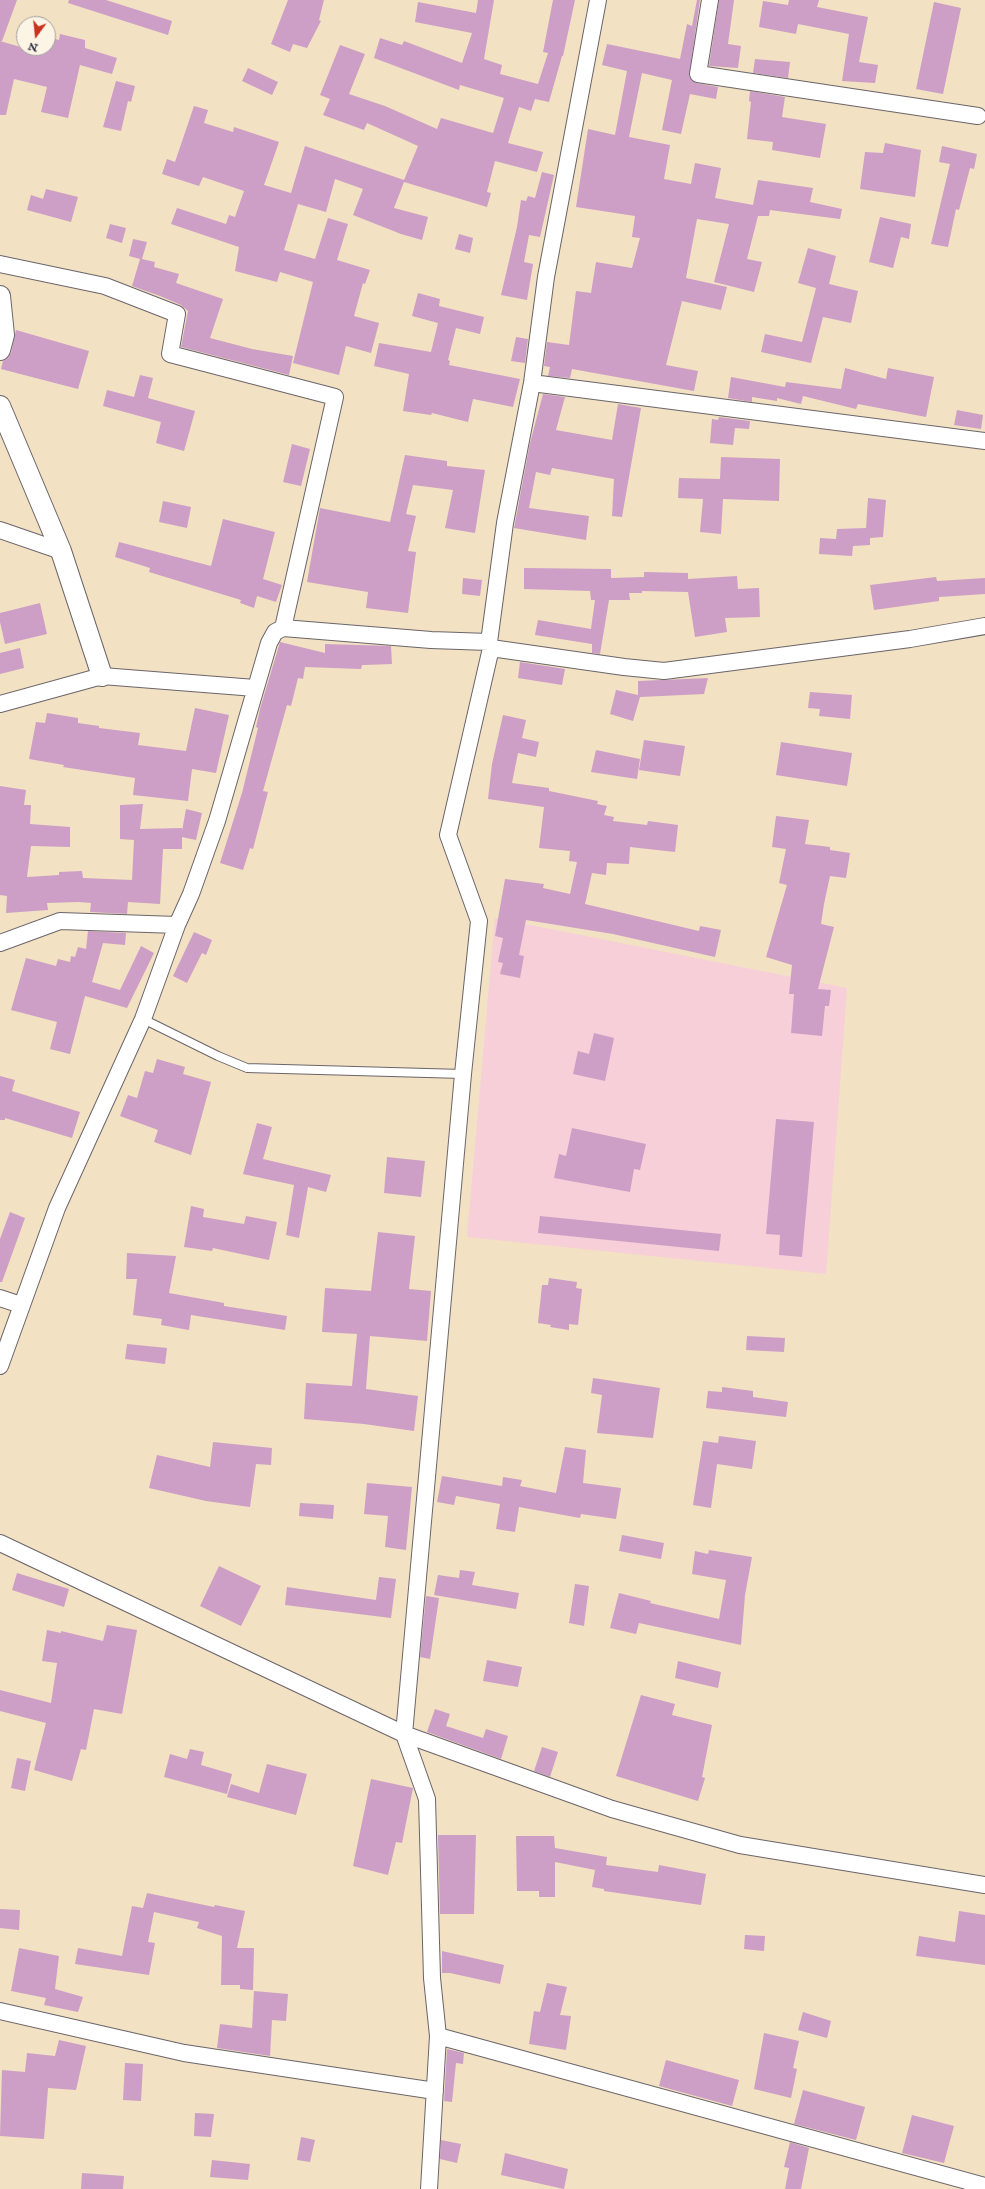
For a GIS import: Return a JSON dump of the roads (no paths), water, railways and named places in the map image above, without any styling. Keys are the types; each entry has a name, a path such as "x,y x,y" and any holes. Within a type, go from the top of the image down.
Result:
{"street":[{"path":"429,2189 438,2036 432,1978 427,1799 404,1734 479,921 448,835 490,645 505,523 532,383 546,277 598,0"},
{"path":"710,0 698,74 978,116"},
{"path":"0,264 106,286 177,314 170,354 335,397 283,628"},
{"path":"0,296 4,335 0,350"},
{"path":"532,383 985,441"},
{"path":"0,406 61,551 102,676"},
{"path":"0,530 61,551"},
{"path":"0,1366 57,1208 143,1019 177,925 191,894 217,821 255,688 269,643 275,632 283,628 490,645 624,668 664,671 910,639 985,626"},
{"path":"0,704 102,676 255,688"},
{"path":"0,942 60,921 177,925"},
{"path":"0,1298 21,1305"},
{"path":"0,1543 404,1734 612,1809 740,1846 985,1885"},
{"path":"0,2011 184,2053 435,2091"},
{"path":"438,2036 985,2186"}],"lane":[{"path":"143,1019 218,1056 247,1068 464,1074"}]}
